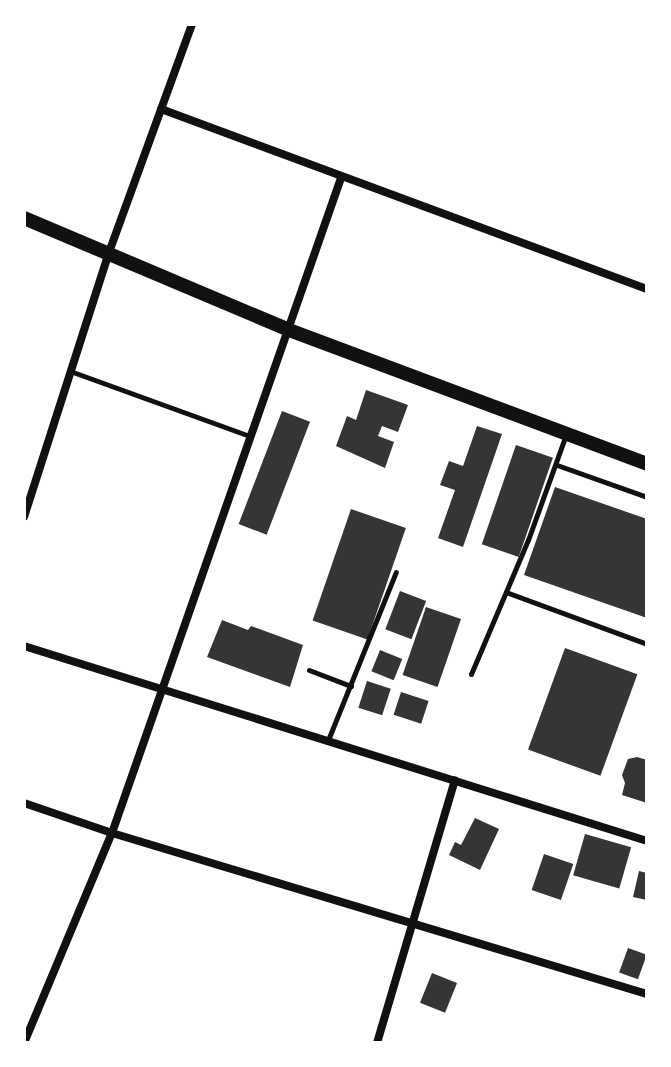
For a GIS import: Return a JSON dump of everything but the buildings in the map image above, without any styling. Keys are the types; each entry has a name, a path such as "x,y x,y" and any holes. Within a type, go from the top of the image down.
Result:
{"main road":[{"path":"24,218 289,330 647,464"}],"street":[{"path":"24,517 108,255 192,24"},
{"path":"161,109 647,289"},
{"path":"24,1043 112,833 341,178"},
{"path":"24,646 647,841"},
{"path":"377,1043 455,780"},
{"path":"24,803 112,833 647,994"}],"lane":[{"path":"69,371 250,436"},
{"path":"471,674 557,465 566,434"},
{"path":"557,465 647,497"},
{"path":"328,740 396,572"},
{"path":"506,592 647,644"},
{"path":"309,670 351,686"}]}
